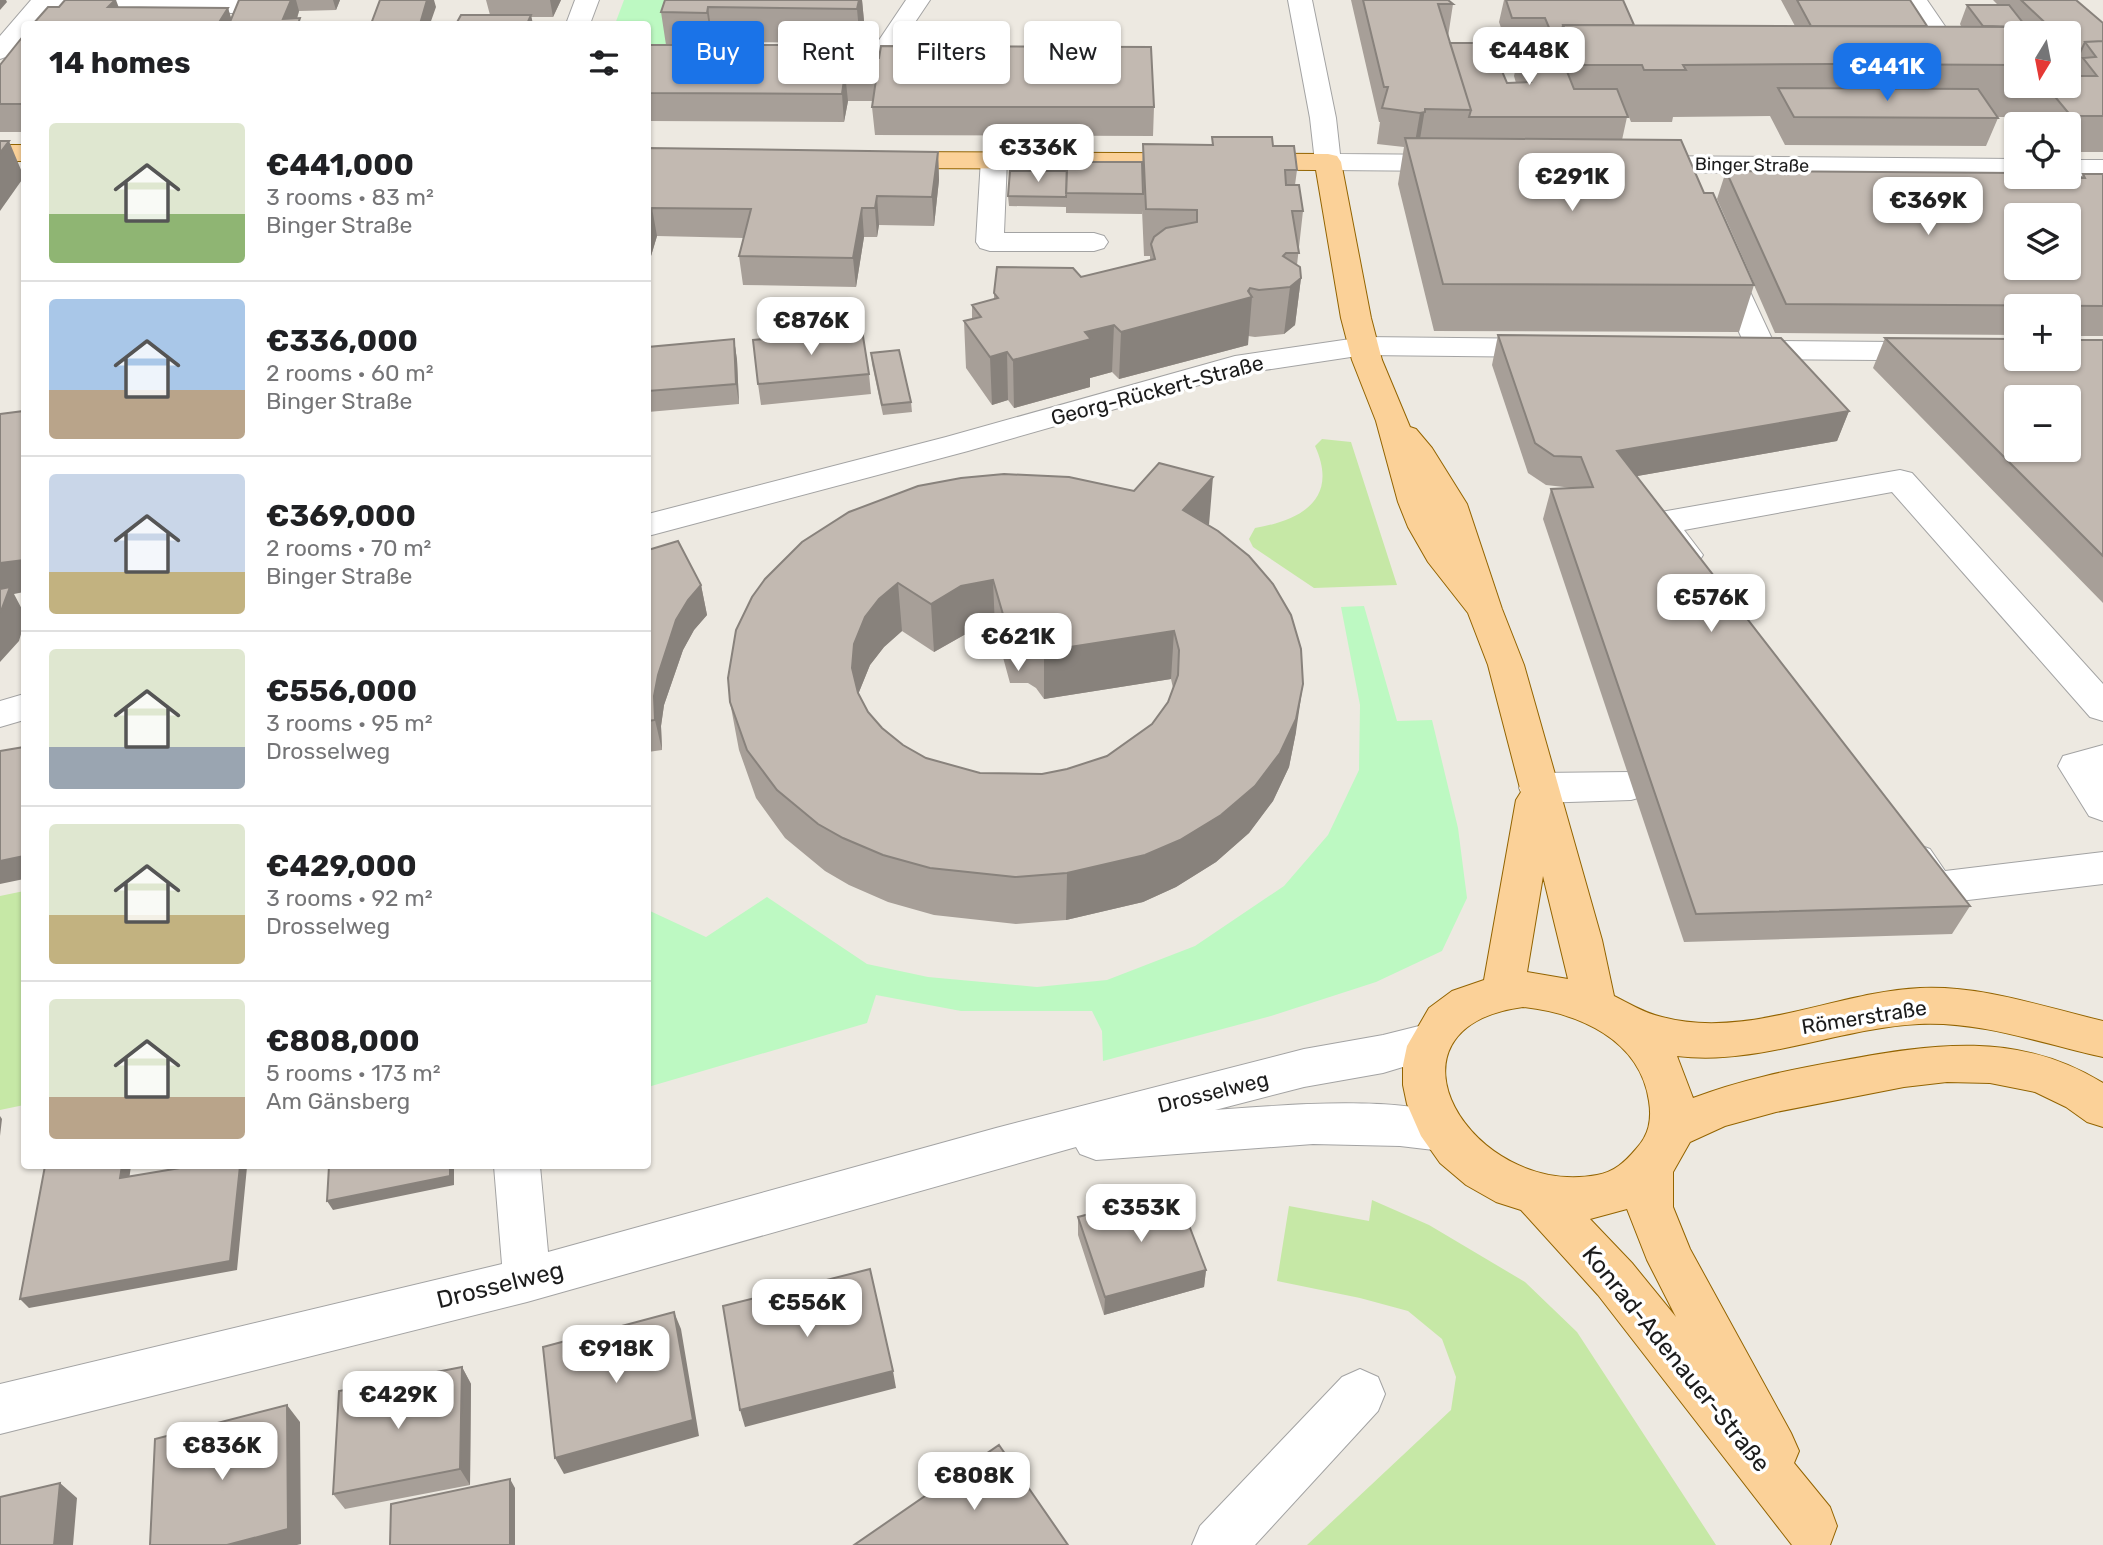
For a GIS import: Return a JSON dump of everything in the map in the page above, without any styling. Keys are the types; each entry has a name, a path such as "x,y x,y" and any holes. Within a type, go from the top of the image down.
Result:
{"main road":[{"path":"0,153 21,153"},
{"path":"860,159 1328,162 1364,346 1392,421 1402,465 1425,527 1440,554 1484,609 1506,665 1581,940 1609,1014"},
{"path":"1503,991 1538,788"},
{"path":"1661,1149 1671,1101 1664,1073 1640,1039 1609,1014 1560,993 1523,989 1503,991 1484,996 1452,1014 1431,1041 1425,1057 1425,1094 1442,1131 1455,1149 1482,1171 1514,1189 1561,1199 1606,1194 1630,1185 1661,1149 1700,1113 1736,1101 1912,1067 1974,1063 2031,1071 2076,1090 2103,1108"},
{"name":"Römerstraße","path":"1609,1014 1671,1040 1700,1043 1729,1041 1891,1010 1942,1006 2002,1012 2103,1039"},
{"name":"Konrad-Adenauer-Straße","path":"1661,1149 1650,1207 1671,1260 1818,1535"},
{"name":"Konrad-Adenauer-Straße","path":"1538,1196 1615,1279 1818,1535"}],"street":[{"path":"579,21 587,0"},
{"path":"869,86 881,55 918,0"},
{"path":"1300,0 1323,118 1328,162 1486,163"},
{"path":"1915,0 1964,74 1937,73"},
{"path":"26,21 39,5 235,6"},
{"path":"0,52 21,27"},
{"path":"994,159 990,242 1094,242"},
{"name":"Binger Straße","path":"1616,164 1685,176 2004,167"},
{"path":"2081,168 2103,168"},
{"path":"1711,236 1762,350"},
{"name":"Georg-Rückert-Straße","path":"651,524 957,444 1235,365 1364,346 1570,348"},
{"path":"1707,350 2004,352"},
{"path":"1703,578 1661,523 1900,480 2103,708"},
{"path":"0,714 21,707"},
{"path":"2103,760 2077,766 2103,806"},
{"path":"1538,788 1631,786"},
{"path":"1898,836 1934,888 2103,868"},
{"name":"Drosselweg","path":"0,1409 527,1280 996,1148 1304,1068 1383,1054 1431,1041"},
{"name":"Drosselweg","path":"996,1148 1315,1125 1405,1126 1442,1131"},
{"path":"517,1169 527,1280"},
{"path":"1219,1545 1360,1394"}],"green space":[{"path":"624,0 681,0 675,21 672,21 667,46 651,46 651,21 616,21"},
{"path":"1322,439 1351,442 1397,585 1314,588 1253,547 1249,539 1255,528 1288,519 1312,504 1319,493 1322,480 1321,464 1315,446"},
{"path":"1364,606 1397,721 1432,720 1458,828 1467,898 1442,951 1376,982 1271,1016 1103,1061 1102,1031 1092,1011 961,1011 876,995 867,1023 651,1086 651,911 706,937 767,897 867,964 928,977 1037,987 1107,980 1195,946 1284,886 1328,835 1359,770 1360,705 1341,607"},
{"path":"21,892 21,1106 0,1110 0,896"},
{"path":"1372,1200 1429,1225 1525,1282 1577,1332 1716,1545 1307,1545 1451,1410 1456,1377 1442,1339 1408,1311 1277,1281 1289,1206 1369,1221"}],"building":[{"path":"65,0 115,0 108,7 228,8 220,21 36,21 48,7 59,7"},
{"path":"239,0 291,0 283,19 300,18 299,21 230,21"},
{"path":"380,0 427,0 421,21 372,21"},
{"path":"665,0 859,0 857,9 708,7 707,13 661,12"},
{"path":"1363,0 1448,0 1453,4 1438,4 1471,110 1425,109 1425,112 1420,113 1382,108 1388,87 1384,87"},
{"path":"1506,0 1623,0 1634,25 1563,25 1558,49 1545,18 1512,18"},
{"path":"1797,0 1910,0 1927,26 1811,26"},
{"path":"2021,0 2076,0 2103,23 2103,41 2085,42 2081,51 2081,21 2043,21"},
{"path":"1967,5 2009,5 2022,21 2004,21 2004,27 1983,26"},
{"path":"461,15 531,15 528,21 458,21"},
{"path":"1563,25 2004,27 2004,65 1683,65 1686,70 1644,70 1642,65 1580,65"},
{"path":"21,39 21,104 0,104 0,65"},
{"path":"2103,41 2103,116 2081,116 2081,112 2068,112 2056,98 2081,98 2081,76 2097,76 2083,58 2096,57 2085,42"},
{"path":"1450,43 1490,43 1507,83 1531,82 1520,49 1558,49 1574,89 1617,89 1628,117 1469,117 1471,110"},
{"path":"651,45 672,45 672,84 764,84 764,45 778,45 778,84 843,84 842,94 651,93"},
{"path":"881,46 893,46 893,84 1010,84 1010,46 1024,47 1024,84 1121,84 1121,47 1151,47 1154,107 872,107 875,84 879,84"},
{"path":"1778,88 1978,89 1998,118 1794,117"},
{"path":"1212,137 1272,137 1273,146 1294,146 1297,170 1285,170 1286,185 1299,185 1303,211 1292,211 1299,253 1286,253 1283,256 1300,267 1301,278 1290,287 1259,290 1250,288 1248,291 1252,297 1121,332 1114,325 1085,332 1091,339 1013,360 1007,352 990,357 964,321 981,317 972,305 998,298 994,293 997,267 1073,268 1081,277 1155,259 1151,244 1154,237 1166,228 1197,222 1197,210 1146,209 1143,144 1213,145"},
{"path":"1405,138 1681,140 1704,193 1713,193 1754,285 1443,284"},
{"path":"0,141 9,141 0,153"},
{"path":"651,148 938,152 932,197 877,196 875,208 862,208 853,258 739,256 751,209 652,208 651,211"},
{"path":"1067,162 1142,162 1143,194 1066,193"},
{"path":"1010,171 1067,171 1066,197 1008,196"},
{"path":"1726,171 2004,173 2004,189 2081,189 2081,178 2085,178 2083,174 2103,174 2103,306 2081,306 2081,294 2004,294 2004,305 1786,304"},
{"path":"862,330 869,374 758,384 753,340"},
{"path":"1498,335 1781,338 1849,411 1617,451 1970,906 1696,914 1551,489 1593,487 1581,457 1554,456 1535,443"},
{"path":"1885,338 2004,339 2004,371 2081,371 2081,340 2103,340 2103,556 2009,462 2081,462 2081,385 2004,385 2004,457"},
{"path":"734,339 736,384 651,391 651,347"},
{"path":"899,350 911,402 882,405 871,353"},
{"path":"21,411 21,560 0,563 0,414"},
{"path":"1159,463 1213,477 1183,510 1218,531 1249,556 1273,584 1291,615 1301,649 1303,684 1296,719 1280,753 1255,786 1221,815 1180,840 1145,855 1067,873 1015,877 930,868 883,855 818,824 777,790 747,750 730,702 728,678 736,630 752,597 765,579 802,542 849,512 918,486 961,478 1004,474 1069,477 1134,491","holes":["993,580 1009,635 1027,635 1036,640 1044,651 1174,631 1179,650 1178,675 1168,702 1152,724 1107,756 1042,774 980,773 926,758 903,745 882,728 868,712 858,693 852,668 854,644 865,617 879,599 898,583 931,604 961,586"]},
{"path":"678,541 701,585 676,620 658,675 654,696 655,720 651,721 651,549"},
{"path":"10,587 1,611 0,612 0,589"},
{"path":"21,748 21,857 0,861 0,751"},
{"path":"44,1169 122,1169 120,1178 174,1169 240,1169 230,1261 20,1299"},
{"path":"329,1169 450,1169 450,1176 327,1201"},
{"path":"1176,1191 1206,1270 1105,1297 1078,1217"},
{"path":"870,1269 893,1371 740,1410 723,1306"},
{"path":"674,1312 693,1420 555,1458 543,1347"},
{"path":"462,1367 460,1469 333,1494 339,1391"},
{"path":"287,1405 288,1529 227,1545 150,1545 155,1439"},
{"path":"999,1445 1068,1545 854,1545"},
{"path":"510,1479 510,1545 390,1545 391,1504"},
{"path":"60,1483 54,1545 0,1545 0,1497"}]}
